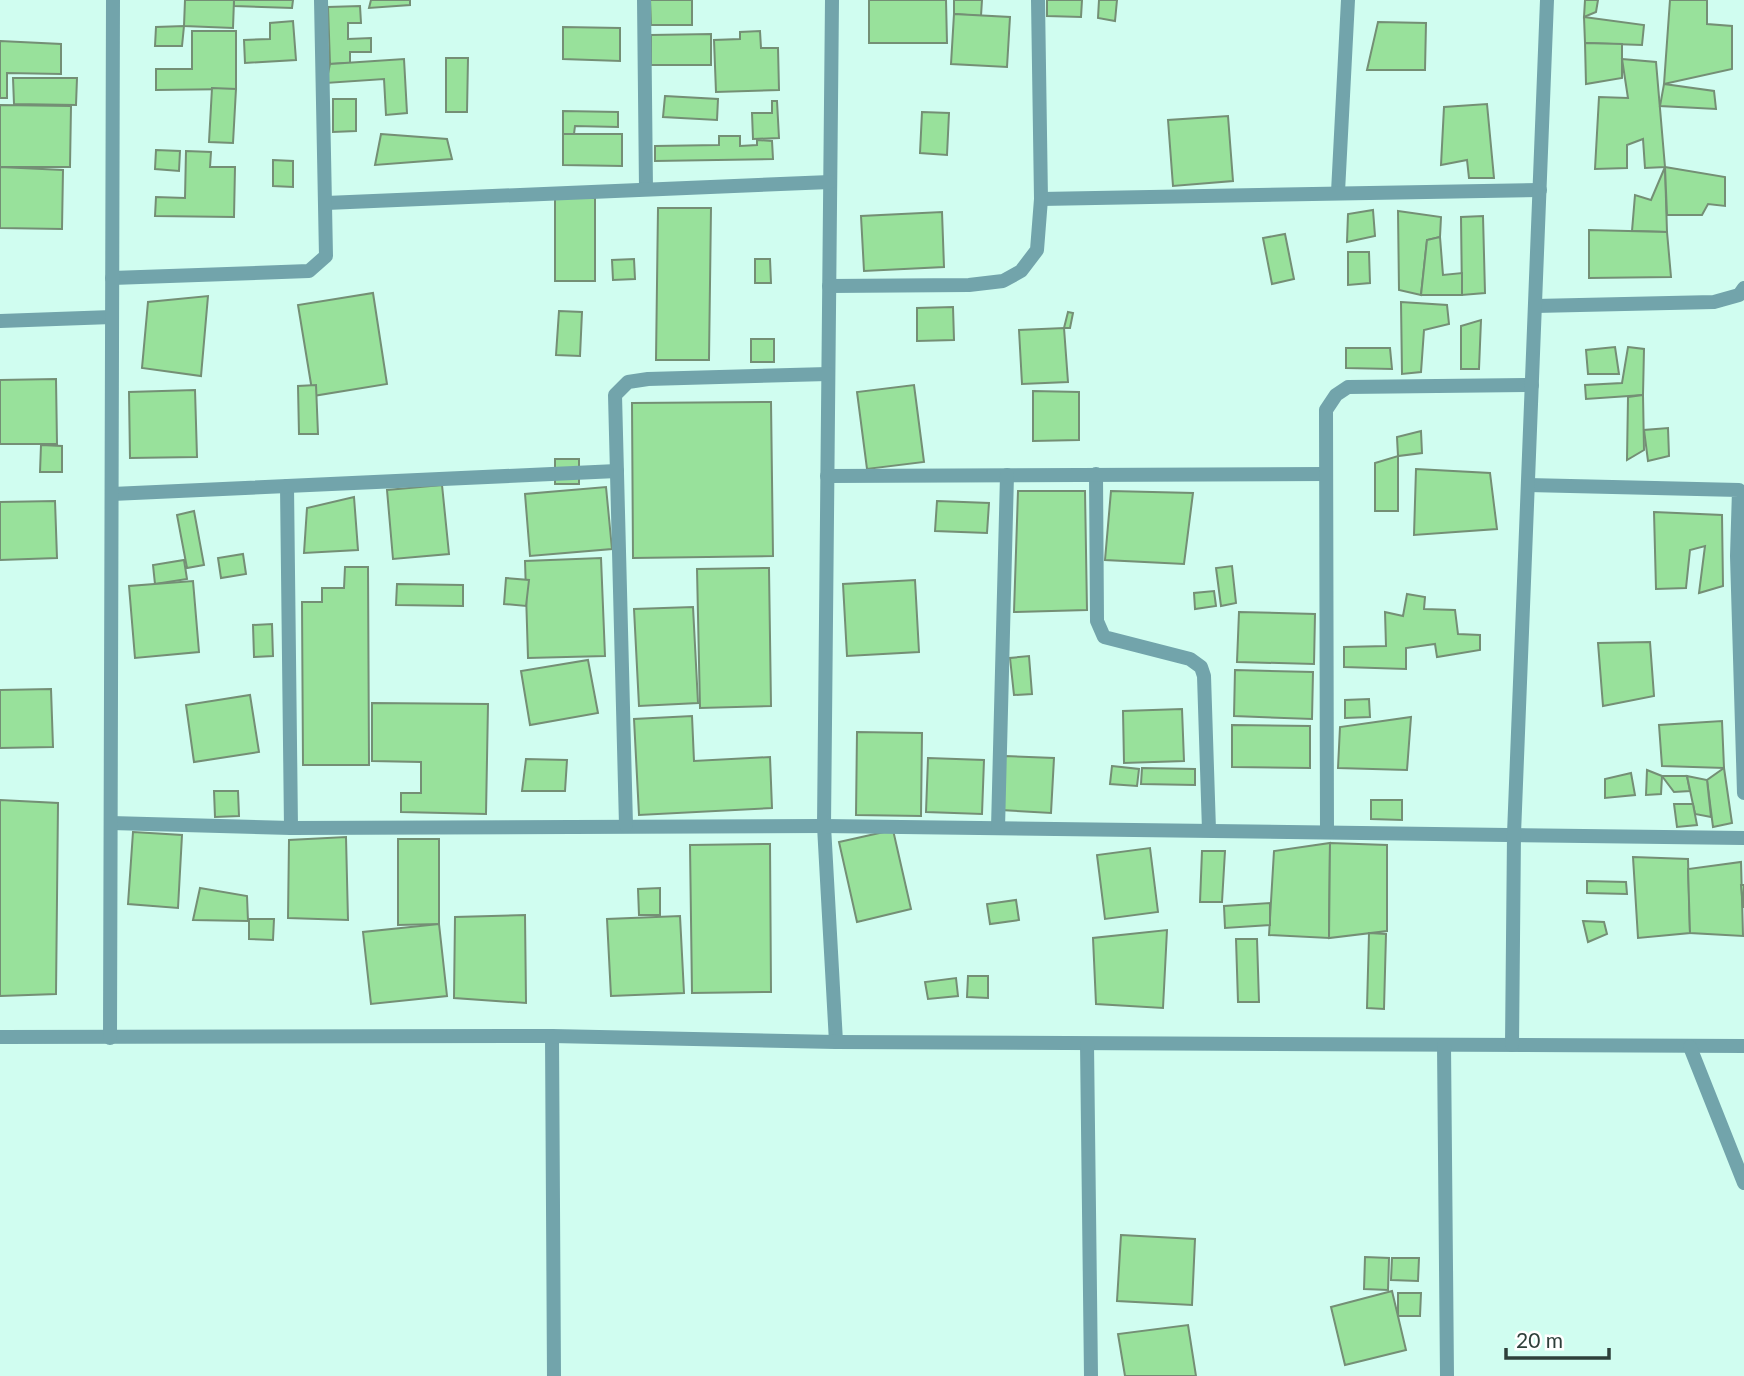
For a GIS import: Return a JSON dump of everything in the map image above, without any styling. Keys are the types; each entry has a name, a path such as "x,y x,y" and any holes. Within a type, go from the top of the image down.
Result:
{"street":[{"path":"110,1038 113,0"},
{"path":"112,278 309,271 326,256 321,0"},
{"path":"644,0 646,189"},
{"path":"832,0 824,826 836,1042"},
{"path":"829,286 969,285 1003,281 1021,271 1037,250 1041,199 1038,0"},
{"path":"1338,192 1348,0"},
{"path":"1511,1045 1514,834 1547,0"},
{"path":"326,203 830,182"},
{"path":"1041,199 1540,190"},
{"path":"1535,306 1714,302 1739,295 1744,288"},
{"path":"0,321 112,317"},
{"path":"626,825 615,395 628,382 648,379 828,374"},
{"path":"1327,832 1326,410 1336,395 1348,387 1532,385"},
{"path":"112,495 617,471"},
{"path":"1096,474 1097,621 1104,637 1190,659 1201,667 1205,676 1209,830"},
{"path":"827,476 1326,474"},
{"path":"998,828 1007,475"},
{"path":"1528,485 1742,490 1737,556 1744,793"},
{"path":"288,486 291,828"},
{"path":"111,823 291,828 824,826 1744,838"},
{"path":"552,1036 554,1376"},
{"path":"0,1037 552,1036 836,1042 1744,1046"},
{"path":"1087,1044 1091,1376"},
{"path":"1444,1045 1447,1376"},
{"path":"1689,1047 1744,1183"}],"building":[{"path":"185,0 234,0 233,28 184,26"},
{"path":"234,0 293,0 292,8 234,6"},
{"path":"371,0 410,0 410,5 369,8"},
{"path":"650,0 692,0 692,25 651,25"},
{"path":"869,0 946,0 947,43 869,43"},
{"path":"954,0 982,0 981,16 954,14"},
{"path":"1047,0 1082,0 1081,17 1047,16"},
{"path":"1099,0 1117,0 1115,21 1098,18"},
{"path":"1585,0 1598,0 1596,12 1584,17"},
{"path":"1670,0 1707,0 1707,24 1732,26 1732,69 1664,84"},
{"path":"360,6 361,23 348,23 348,39 371,38 371,52 350,52 350,63 330,64 328,7"},
{"path":"954,14 1010,17 1007,67 951,64"},
{"path":"1584,17 1644,25 1642,45 1585,43"},
{"path":"293,21 296,60 245,63 244,40 270,39 270,23"},
{"path":"1378,22 1426,23 1425,70 1367,70"},
{"path":"184,26 182,46 155,46 156,27"},
{"path":"563,27 620,28 620,61 563,59"},
{"path":"192,31 236,31 236,89 156,90 156,69 192,69"},
{"path":"760,31 761,48 778,48 779,90 716,92 714,40 740,39 740,32"},
{"path":"711,34 711,65 651,65 651,35"},
{"path":"0,41 61,44 61,74 7,73 7,98 0,98"},
{"path":"1585,43 1622,44 1622,78 1586,84"},
{"path":"446,58 468,58 467,112 446,112"},
{"path":"404,59 407,113 386,115 384,79 326,83 330,64"},
{"path":"1622,59 1656,62 1665,167 1645,168 1643,139 1627,145 1627,168 1595,169 1599,97 1628,98"},
{"path":"13,78 77,78 76,105 14,104"},
{"path":"1664,84 1714,91 1716,109 1660,106"},
{"path":"212,88 236,89 233,143 209,142"},
{"path":"665,96 718,99 717,120 663,117"},
{"path":"333,99 356,99 356,131 333,132"},
{"path":"772,101 777,101 779,138 753,139 752,113 772,113"},
{"path":"1487,104 1494,178 1469,178 1467,160 1441,165 1444,107"},
{"path":"0,105 71,106 70,167 0,167"},
{"path":"563,111 618,112 618,127 575,126 574,134 563,134"},
{"path":"922,112 949,113 947,155 920,153"},
{"path":"1228,116 1233,181 1173,186 1168,120"},
{"path":"381,134 447,139 452,159 375,165"},
{"path":"563,134 622,134 622,166 563,165"},
{"path":"719,136 740,136 740,146 757,145 757,140 772,141 773,159 655,161 655,146 719,145"},
{"path":"156,150 180,151 179,171 155,169"},
{"path":"186,151 211,152 210,167 235,167 234,217 155,216 156,197 185,198"},
{"path":"273,160 293,161 293,187 273,186"},
{"path":"0,167 63,170 62,229 0,228"},
{"path":"1665,167 1667,232 1632,231 1635,195 1651,200"},
{"path":"1665,167 1725,177 1725,206 1708,204 1702,215 1667,215"},
{"path":"555,198 595,198 595,281 555,281"},
{"path":"658,208 711,208 709,360 656,360"},
{"path":"1373,210 1375,236 1347,242 1348,214"},
{"path":"1398,211 1441,217 1440,237 1427,240 1421,295 1399,290"},
{"path":"942,212 944,267 864,271 861,216"},
{"path":"1483,216 1485,293 1462,295 1461,217"},
{"path":"1589,230 1667,232 1671,277 1589,278"},
{"path":"1285,234 1294,279 1272,284 1263,238"},
{"path":"1440,237 1443,275 1462,273 1462,295 1421,295 1427,240"},
{"path":"1348,252 1369,252 1370,283 1348,285"},
{"path":"634,259 635,279 613,280 612,260"},
{"path":"755,259 770,259 771,283 755,283"},
{"path":"373,293 387,384 313,396 298,305"},
{"path":"208,296 201,376 142,368 148,302"},
{"path":"1401,302 1447,305 1449,324 1424,330 1421,372 1402,374"},
{"path":"953,307 954,340 917,341 917,308"},
{"path":"559,311 582,312 580,356 556,355"},
{"path":"1068,312 1073,313 1070,328 1064,328"},
{"path":"1481,320 1479,369 1461,369 1461,326"},
{"path":"1064,328 1068,382 1022,384 1019,330"},
{"path":"751,339 774,339 774,362 751,362"},
{"path":"1615,347 1619,374 1588,374 1586,350"},
{"path":"1628,347 1644,349 1643,395 1586,399 1585,385 1622,383"},
{"path":"1346,348 1390,348 1392,369 1346,368"},
{"path":"56,379 57,444 0,444 0,380"},
{"path":"316,385 318,434 299,434 298,386"},
{"path":"914,385 924,462 867,469 857,392"},
{"path":"195,390 197,457 130,458 129,392"},
{"path":"1033,391 1079,392 1079,440 1033,441"},
{"path":"1643,395 1644,450 1627,460 1628,397"},
{"path":"771,402 773,556 633,558 632,403"},
{"path":"1668,428 1669,456 1648,461 1644,430"},
{"path":"1421,431 1422,453 1398,456 1397,437"},
{"path":"41,445 62,446 62,472 40,472"},
{"path":"1398,456 1398,511 1375,511 1375,463"},
{"path":"555,459 579,459 579,484 555,484"},
{"path":"1416,469 1490,473 1497,529 1414,535"},
{"path":"442,485 449,554 393,559 387,490"},
{"path":"606,487 612,549 530,556 525,494"},
{"path":"1018,491 1085,491 1087,610 1014,612"},
{"path":"1111,491 1193,493 1184,564 1105,560"},
{"path":"354,497 358,550 304,553 307,508"},
{"path":"55,501 57,558 0,560 0,502"},
{"path":"937,501 989,503 987,533 935,531"},
{"path":"194,511 204,565 187,568 177,515"},
{"path":"1654,512 1722,515 1723,586 1699,593 1705,546 1690,550 1686,588 1656,589"},
{"path":"243,554 246,574 221,578 218,558"},
{"path":"601,558 605,656 528,658 525,561"},
{"path":"184,560 187,579 155,584 153,565"},
{"path":"1232,566 1236,603 1221,606 1216,568"},
{"path":"345,567 368,567 369,765 303,765 302,602 322,602 322,588 344,588"},
{"path":"769,568 771,706 700,708 697,569"},
{"path":"506,578 529,580 526,606 504,604"},
{"path":"915,580 919,652 847,656 843,584"},
{"path":"193,581 199,652 135,658 129,586"},
{"path":"397,584 463,585 463,606 396,605"},
{"path":"1214,591 1216,606 1195,609 1194,593"},
{"path":"1407,594 1425,597 1424,609 1455,610 1458,634 1480,635 1480,650 1437,657 1435,644 1406,648 1406,669 1344,667 1344,647 1386,646 1385,612 1403,616"},
{"path":"693,607 698,703 639,706 634,609"},
{"path":"1239,612 1315,614 1314,664 1237,662"},
{"path":"272,624 273,656 254,657 253,625"},
{"path":"1650,642 1654,696 1603,706 1598,643"},
{"path":"1029,656 1032,694 1014,695 1010,658"},
{"path":"588,660 598,713 530,725 521,671"},
{"path":"1235,670 1313,672 1312,719 1234,716"},
{"path":"51,689 53,747 0,748 0,690"},
{"path":"250,695 259,752 194,762 186,705"},
{"path":"1369,699 1370,717 1345,718 1345,700"},
{"path":"372,703 488,704 486,814 401,812 401,793 421,793 421,762 372,761"},
{"path":"1182,709 1184,761 1124,763 1123,711"},
{"path":"692,716 694,761 770,757 772,808 639,815 634,719"},
{"path":"1411,717 1407,770 1338,768 1340,727"},
{"path":"1722,721 1724,768 1662,766 1659,725"},
{"path":"1232,725 1310,726 1310,768 1232,767"},
{"path":"857,732 922,733 921,816 856,815"},
{"path":"1005,756 1054,758 1051,813 1001,810"},
{"path":"928,758 984,760 982,814 926,812"},
{"path":"526,759 567,760 565,791 522,791"},
{"path":"1112,766 1139,769 1137,786 1110,784"},
{"path":"1142,768 1195,769 1195,785 1141,784"},
{"path":"1724,768 1732,823 1713,827 1707,780"},
{"path":"1647,770 1662,776 1661,794 1646,795"},
{"path":"1631,773 1635,795 1605,798 1605,779"},
{"path":"1662,776 1687,776 1690,791 1674,792"},
{"path":"1687,776 1707,780 1711,817 1695,814"},
{"path":"214,791 238,791 239,816 215,817"},
{"path":"0,800 58,803 56,994 0,996"},
{"path":"1371,800 1402,800 1402,820 1371,819"},
{"path":"1674,804 1693,804 1697,825 1677,827"},
{"path":"893,830 911,909 857,922 839,842"},
{"path":"133,832 182,835 178,908 128,904"},
{"path":"346,837 348,920 288,918 289,840"},
{"path":"398,839 439,839 439,924 398,925"},
{"path":"1330,843 1329,938 1269,935 1274,851"},
{"path":"1330,843 1387,845 1387,931 1329,938"},
{"path":"770,844 771,992 692,993 690,845"},
{"path":"1150,848 1158,912 1105,919 1097,855"},
{"path":"1202,851 1225,851 1222,902 1200,902"},
{"path":"1633,857 1688,859 1690,933 1638,938"},
{"path":"1741,862 1743,936 1690,933 1688,869"},
{"path":"1587,881 1626,882 1627,894 1587,893"},
{"path":"1741,885 1744,885 1743,908"},
{"path":"200,888 247,896 248,921 193,920"},
{"path":"660,888 660,915 639,915 638,889"},
{"path":"1016,900 1019,920 990,924 987,904"},
{"path":"1270,903 1270,925 1225,928 1224,906"},
{"path":"525,915 526,1003 454,998 455,917"},
{"path":"680,916 684,993 611,996 607,919"},
{"path":"249,919 274,919 273,940 249,939"},
{"path":"1583,921 1604,922 1607,934 1588,942"},
{"path":"439,924 447,996 371,1004 363,932"},
{"path":"1167,930 1163,1008 1096,1004 1093,938"},
{"path":"1369,933 1386,934 1384,1009 1367,1008"},
{"path":"1236,939 1257,939 1259,1002 1238,1002"},
{"path":"968,976 988,976 988,998 967,997"},
{"path":"956,978 958,996 928,999 925,982"},
{"path":"1121,1235 1195,1239 1192,1305 1117,1301"},
{"path":"1365,1257 1389,1258 1388,1290 1364,1289"},
{"path":"1392,1258 1419,1258 1418,1281 1391,1280"},
{"path":"1392,1291 1406,1350 1345,1365 1331,1307"},
{"path":"1398,1293 1421,1293 1420,1316 1398,1316"},
{"path":"1188,1325 1196,1376 1125,1376 1118,1334"}]}
